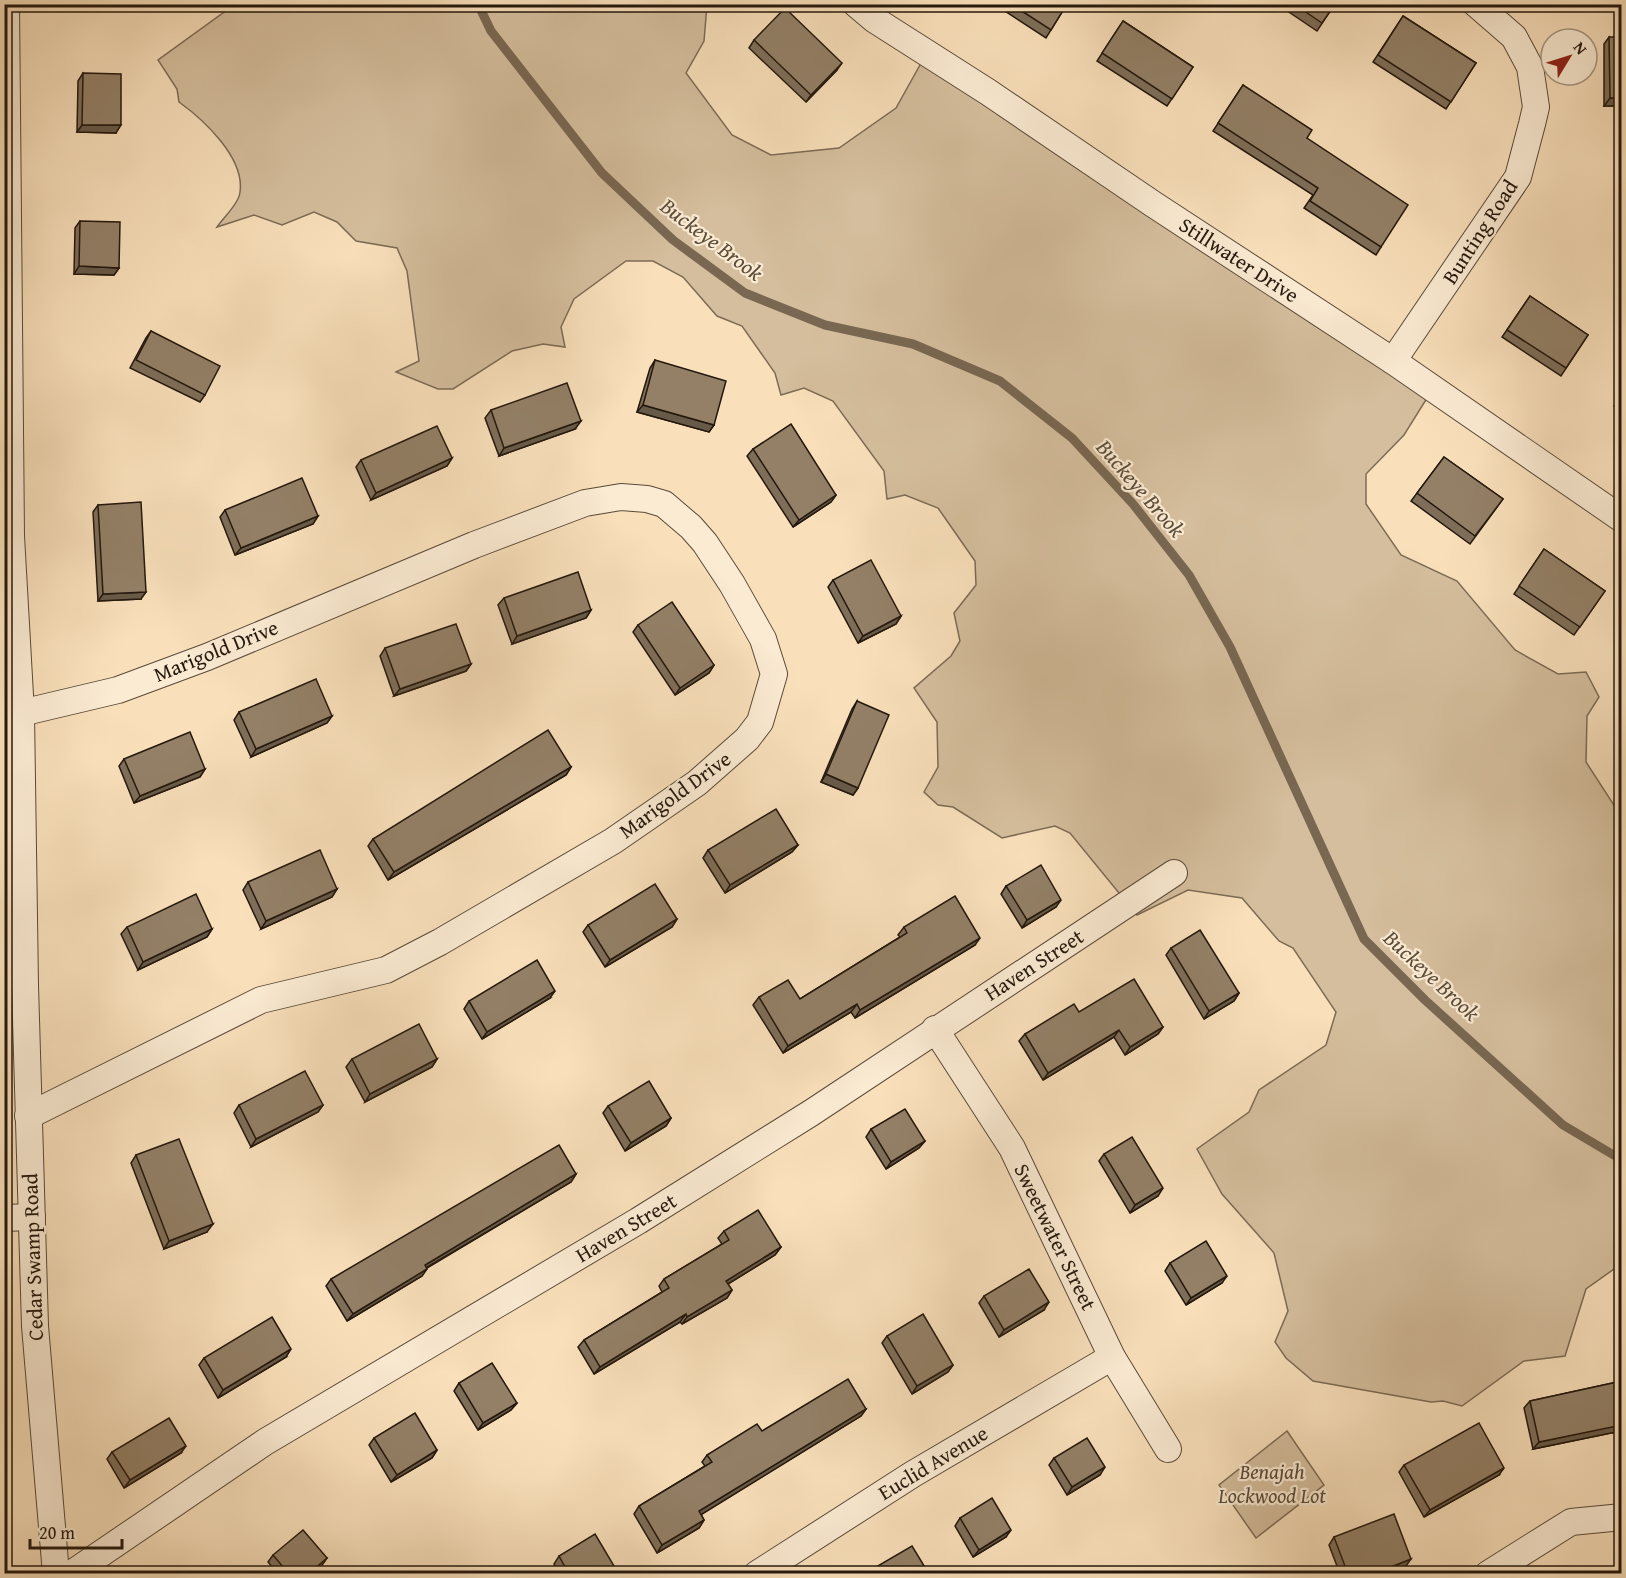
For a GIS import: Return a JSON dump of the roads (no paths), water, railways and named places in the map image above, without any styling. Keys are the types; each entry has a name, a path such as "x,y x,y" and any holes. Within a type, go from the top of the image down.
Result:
{"street":[{"name":"Cedar Swamp Road","path":"6,4 13,714 35,1326 56,1574"},
{"name":"Stillwater Drive","path":"856,4 875,20 988,92 1153,204 1393,361 1622,519"},
{"name":"Bunting Road","path":"1393,361 1518,177 1536,107 1530,67 1514,37 1476,4"},
{"name":"Marigold Drive","path":"13,714 118,690 207,657 474,545 585,503 621,497 647,499 663,504 705,543 732,584 762,639 774,674 760,722 747,740 697,783 613,841 440,942 386,970 261,1000 28,1116"},
{"name":"Haven Street","path":"71,1574 265,1442 638,1221 811,1113 1174,873"},
{"name":"Sweetwater Street","path":"935,1029 1012,1148 1112,1357 1168,1449"},
{"path":"4,1218 32,1217"},
{"name":"Euclid Avenue","path":"757,1574 913,1474 1112,1357"},
{"path":"1488,1574 1570,1522 1622,1517"}],"waterway":[{"name":"Buckeye Brook","path":"478,4 491,31 602,173 673,240 745,293 825,325 913,344 1000,381 1072,438 1133,504 1189,575 1230,647 1364,939 1425,1000 1563,1125 1622,1160"}],"park label":[{"name":"Benajah Lockwood Lot","path":"1272,1484"}]}
